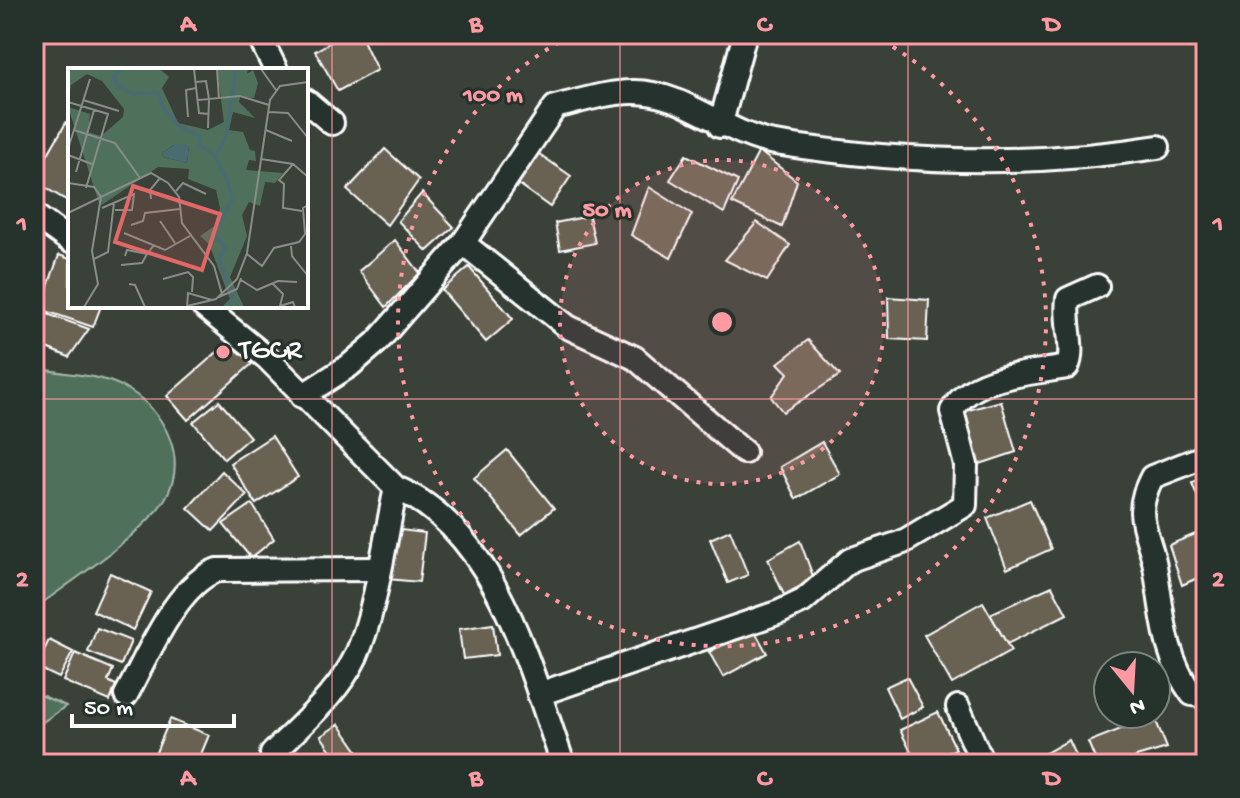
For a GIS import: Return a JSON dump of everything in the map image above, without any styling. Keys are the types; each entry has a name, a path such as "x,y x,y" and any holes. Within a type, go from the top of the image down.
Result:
{"street":[{"path":"258,34 275,68"},
{"path":"720,126 745,34"},
{"path":"302,396 349,366 377,342 463,243 555,107 635,92 683,104 720,126 772,143 961,160 1084,159 1158,147"},
{"path":"308,103 332,123"},
{"path":"34,215 68,240"},
{"path":"463,243 574,339"},
{"path":"463,243 568,327 635,358 744,452"},
{"path":"539,694 780,612 803,601 850,560 903,542 965,505 966,465 952,411 960,396 1002,379 1067,367 1072,356 1065,317 1068,299 1097,286"},
{"path":"205,308 267,358 302,396 343,431 396,488 422,499 449,520 471,545 515,633 563,764"},
{"path":"1206,456 1152,477 1143,497 1142,511 1155,564 1168,651 1178,675 1192,694 1206,696"},
{"path":"272,754 332,691 356,656 371,608 396,488"},
{"path":"126,695 183,594 200,577 217,570 378,569"},
{"path":"958,707 983,764"}],"green space":[{"path":"34,367 106,380 142,399 163,424 170,438 175,468 165,499 140,528 34,609"},
{"path":"34,692 66,706 34,728"}],"building":[{"path":"345,34 360,34 377,70 338,91 315,51"},
{"path":"67,121 66,200 34,181"},
{"path":"385,149 419,180 387,225 347,190"},
{"path":"532,149 571,176 550,207 511,179"},
{"path":"759,151 797,181 782,227 732,203"},
{"path":"686,155 738,181 724,213 670,180"},
{"path":"649,187 692,214 671,258 631,235"},
{"path":"422,193 454,227 427,251 398,221"},
{"path":"589,216 595,243 560,250 555,223"},
{"path":"757,222 790,245 767,281 725,260"},
{"path":"395,240 420,273 386,307 359,271"},
{"path":"59,255 68,258 68,308 100,308 93,327 40,309"},
{"path":"469,267 513,319 486,342 442,290"},
{"path":"36,293 41,295 36,310 89,329 69,357 34,343"},
{"path":"888,297 929,300 927,341 889,339"},
{"path":"231,340 252,364 188,420 167,396"},
{"path":"808,340 840,375 783,412 771,397 788,373 778,363"},
{"path":"219,401 250,437 224,459 193,422"},
{"path":"1001,401 1016,452 977,465 961,412"},
{"path":"272,436 298,477 256,504 230,463"},
{"path":"822,442 840,474 796,499 780,467"},
{"path":"507,450 554,508 521,535 474,478"},
{"path":"222,471 247,495 213,531 188,508"},
{"path":"1206,478 1206,517 1192,483"},
{"path":"1030,500 1051,549 1007,569 987,518"},
{"path":"252,504 274,539 251,558 223,524"},
{"path":"393,529 425,533 419,582 388,579"},
{"path":"730,530 748,575 728,583 710,539"},
{"path":"1205,530 1206,574 1182,585 1169,545"},
{"path":"800,541 814,579 784,595 768,559"},
{"path":"110,573 151,592 133,630 93,611"},
{"path":"1052,586 1067,614 1007,644 990,614"},
{"path":"983,602 1011,651 952,684 924,635"},
{"path":"493,624 497,655 463,659 459,629"},
{"path":"97,628 131,641 121,665 88,652"},
{"path":"753,628 767,653 723,677 709,652"},
{"path":"49,640 73,652 59,678 36,667"},
{"path":"75,653 113,669 108,681 116,685 110,701 63,681"},
{"path":"907,677 923,707 900,719 885,687"},
{"path":"938,712 956,749 917,764 900,730"},
{"path":"170,719 209,735 197,764 151,764"},
{"path":"339,724 360,754 346,764 340,764 321,736"},
{"path":"1118,730 1160,730 1167,748 1136,757 1138,764 1097,764 1088,742"},
{"path":"1069,740 1080,764 1026,764"}],"place":[{"name":"TGCR","path":"223,352"}]}
